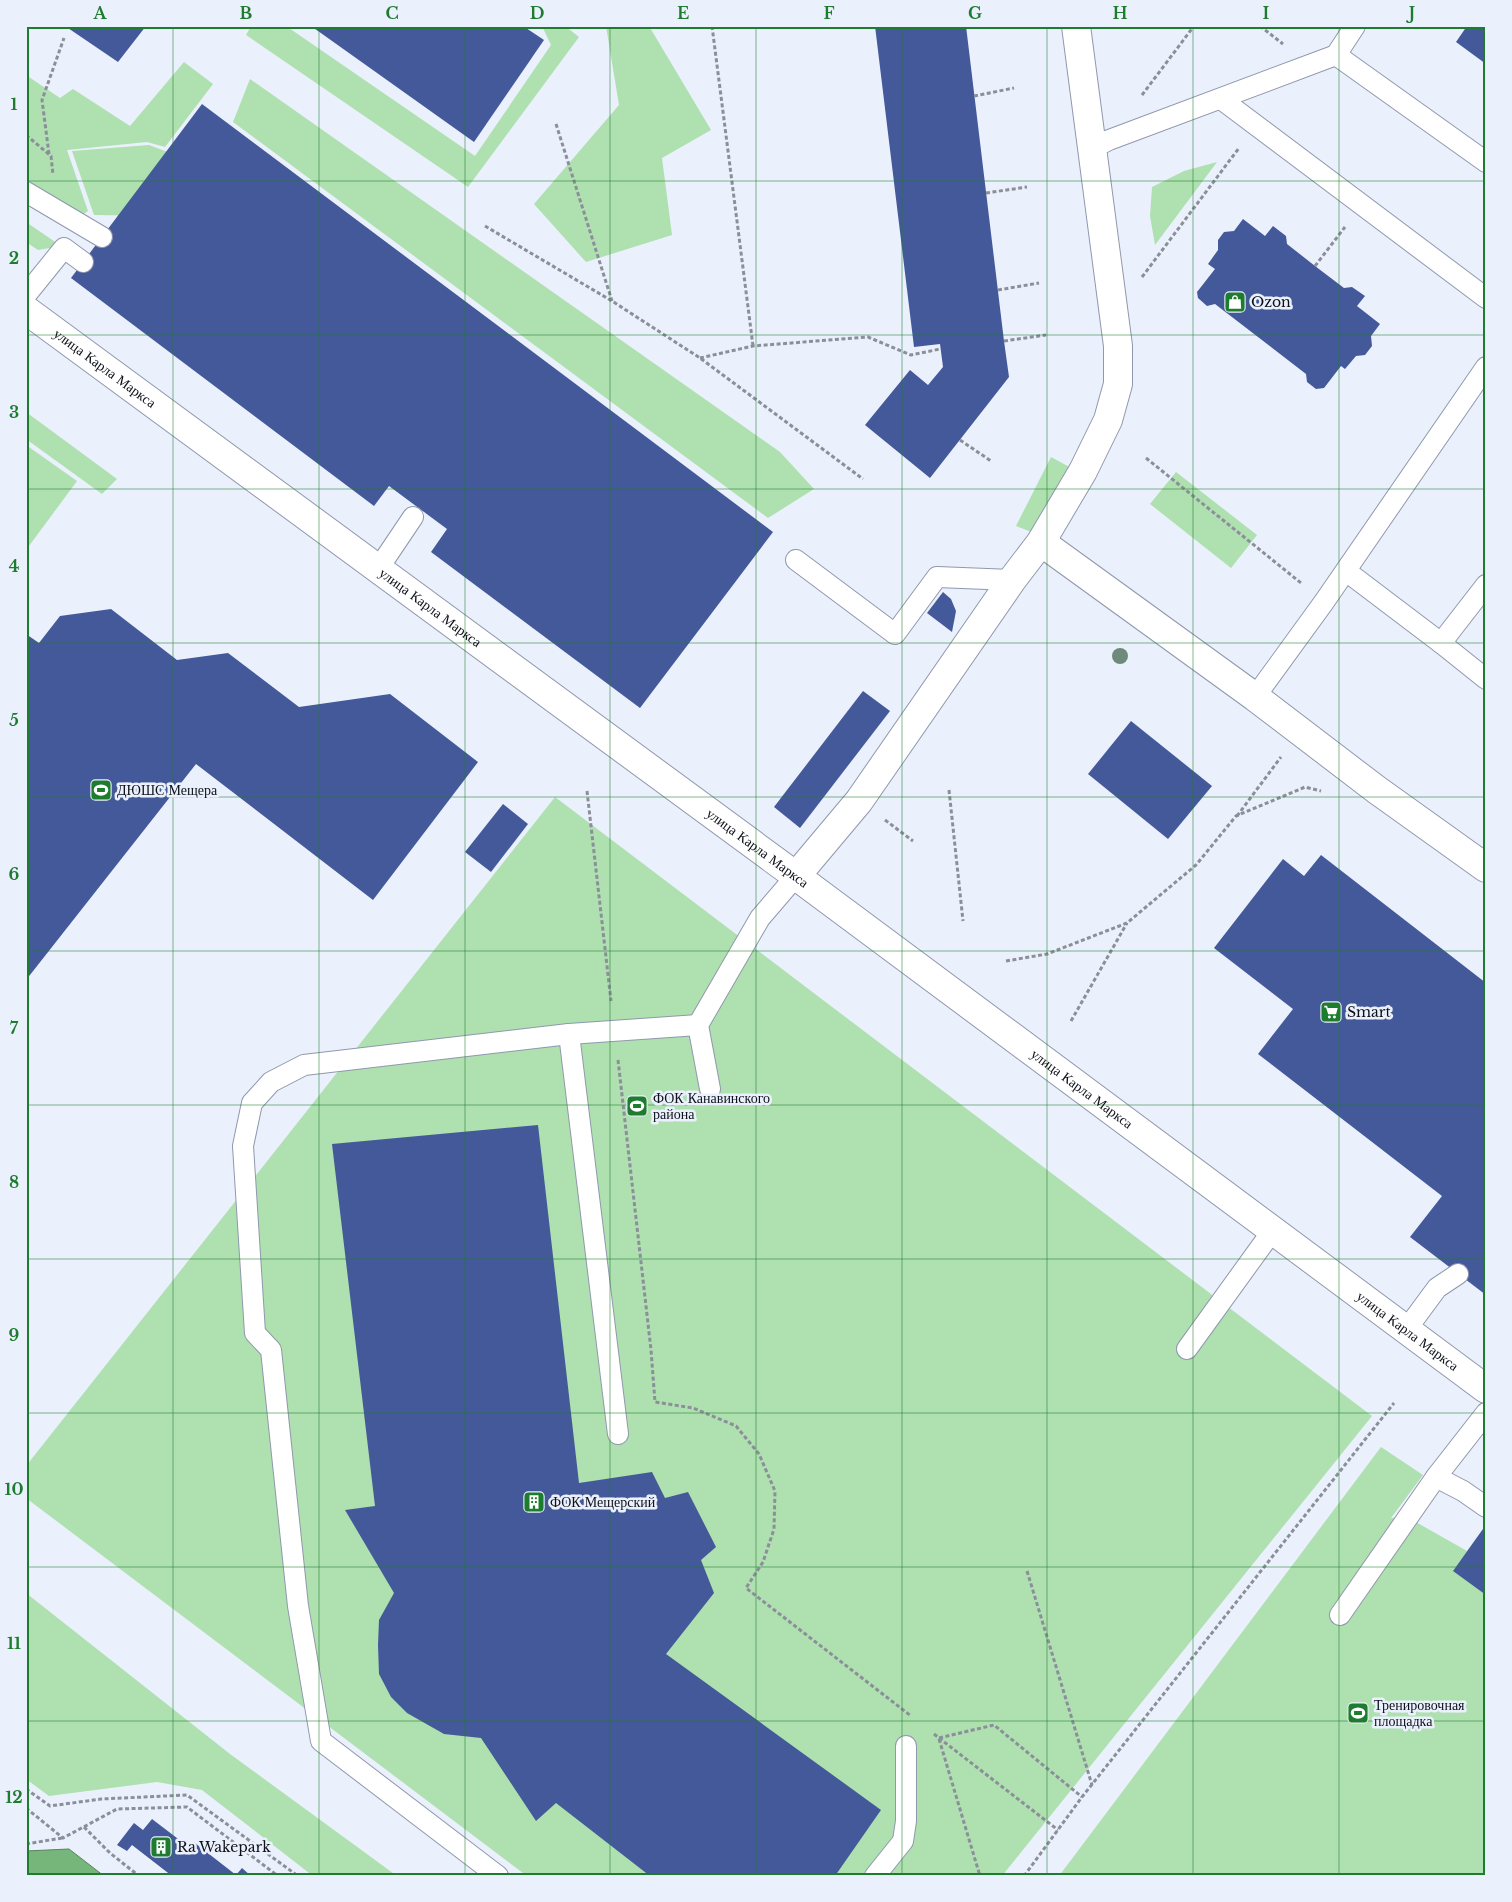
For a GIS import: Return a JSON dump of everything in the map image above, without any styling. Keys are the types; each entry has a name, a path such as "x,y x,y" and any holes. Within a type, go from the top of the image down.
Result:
{"main road":[{"path":"796,876 859,801 1012,580 1041,542 1083,470 1108,420 1118,384 1118,346 1101,144 1076,26"},
{"name":"улица Карла Маркса","path":"26,310 796,876 1486,1389"},
{"path":"1041,542 1486,868"}],"lane":[{"path":"1101,144 1310,63 1336,55 1355,26"},
{"path":"1336,55 1486,162"},
{"path":"1221,99 1486,298"},
{"path":"26,192 102,237"},
{"path":"26,295 64,248 83,262"},
{"path":"1255,697 1346,571 1486,367"},
{"path":"378,569 413,517"},
{"path":"796,560 895,634 937,577 1012,580"},
{"path":"1346,571 1486,679"},
{"path":"1441,644 1486,585"},
{"path":"710,1089 698,1024 760,918 796,876"},
{"path":"498,1876 321,1741 298,1606 272,1350 255,1333 242,1146 252,1103 272,1082 304,1065 614,1029 698,1024"},
{"path":"569,1034 618,1434"},
{"path":"1187,1348 1273,1230"},
{"path":"1406,1330 1438,1288 1458,1274"},
{"path":"1340,1615 1436,1476 1486,1413"},
{"path":"1436,1476 1486,1507"},
{"path":"875,1876 903,1841 906,1821 906,1746"}],"path":[{"path":"712,26 753,346"},
{"path":"1101,144 1194,26"},
{"path":"49,154 42,100 64,38"},
{"path":"974,96 1014,88"},
{"path":"556,124 612,301"},
{"path":"1138,282 1256,125"},
{"path":"986,193 1027,187"},
{"path":"1315,266 1361,205"},
{"path":"486,226 612,301 700,358 863,479"},
{"path":"998,290 1040,283"},
{"path":"1004,341 1046,335"},
{"path":"700,358 753,346 868,337 911,355 940,349"},
{"path":"960,440 991,462"},
{"path":"1146,458 1324,602"},
{"path":"1006,961 1047,954 1127,923 1196,865 1301,732"},
{"path":"1236,816 1305,787 1323,791"},
{"path":"948,790 963,921"},
{"path":"587,791 651,1350 655,1402 693,1408 736,1426 759,1454 775,1491 774,1529 763,1562 746,1588 916,1720"},
{"path":"1071,1022 1127,923"},
{"path":"1024,1876 1082,1797 1394,1402"},
{"path":"1027,1571 1092,1785"},
{"path":"939,1738 994,1725 1082,1797"},
{"path":"931,1732 1058,1830"},
{"path":"939,1738 980,1876"},
{"path":"26,1789 50,1806 101,1799 187,1795 298,1876"},
{"path":"26,1844 62,1838 117,1809 187,1807 278,1876"},
{"path":"26,1808 62,1838"},
{"path":"84,1827 110,1853 139,1876"}],"shaded area":[{"path":"251,26 286,26 475,156 551,45 542,26 565,26 579,37 468,187 246,35"},
{"path":"606,26 649,26 711,130 662,158 672,235 586,262 534,204 619,105"},
{"path":"184,62 213,84 165,147 147,142 67,150 88,211 71,223 26,193 26,75 60,98 73,89 130,126"},
{"path":"250,79 780,452 814,489 768,518 233,122"},
{"path":"149,145 205,166 166,216 94,215 72,151"},
{"path":"1217,162 1155,245 1150,216 1152,187 1184,171"},
{"path":"26,222 61,246 38,250 26,242"},
{"path":"26,412 117,479 102,494 26,439"},
{"path":"26,445 77,481 26,550"},
{"path":"1051,457 1073,469 1034,533 1016,526"},
{"path":"1176,472 1257,535 1231,568 1150,504"},
{"name":"ФОК Канавинского района","path":"555,797 1372,1416 1002,1876 527,1876 26,1498 26,1466"},
{"name":"Тренировочная площадка","path":"1381,1447 1423,1475 1391,1518 1407,1517 1467,1551 1483,1529 1486,1531 1486,1876 1059,1876"},
{"path":"26,1593 230,1754 397,1876 313,1876 202,1790 157,1782 49,1796 26,1779"},
{"path":"69,1849 104,1876 26,1876 26,1851"}],"building":[{"path":"65,26 146,26 118,62"},
{"path":"311,26 523,26 544,40 474,142"},
{"path":"875,26 966,26 1009,377 930,478 865,425 910,370 928,385 943,367 940,344 914,347"},
{"path":"1467,26 1486,26 1486,64 1456,42"},
{"path":"202,104 773,532 640,708 431,552 447,529 389,486 374,506 71,278"},
{"path":"1243,219 1265,236 1273,226 1286,236 1287,244 1315,266 1344,288 1352,287 1365,296 1357,306 1380,324 1371,336 1372,346 1365,355 1356,356 1345,369 1341,366 1324,388 1316,389 1307,382 1306,374 1215,304 1207,306 1198,298 1197,292 1215,269 1208,264 1218,250 1218,240 1224,232 1234,231"},
{"path":"943,592 951,599 956,611 952,632 927,613"},
{"path":"111,609 177,660 228,653 299,707 390,694 478,762 373,900 196,764 26,980 26,634 39,643 60,616"},
{"path":"863,691 890,711 800,828 774,807"},
{"path":"1131,721 1212,786 1168,839 1088,774"},
{"path":"503,804 528,824 491,872 465,852"},
{"path":"1321,855 1486,983 1486,1295 1410,1237 1442,1196 1258,1054 1293,1009 1214,948 1283,859 1304,876"},
{"name":"ФОК Мещерский","path":"538,1125 579,1483 652,1472 665,1498 688,1492 716,1547 701,1560 714,1593 666,1654 881,1810 835,1876 650,1876 556,1803 536,1821 481,1738 444,1734 407,1713 391,1697 379,1674 379,1620 394,1593 345,1510 375,1506 332,1144"},
{"path":"1483,1529 1486,1531 1486,1595 1453,1571"},
{"name":"Ra Wakepark","path":"152,1819 190,1848 195,1843 236,1875 242,1868 251,1876 172,1876 132,1845 127,1851 117,1845 134,1823 143,1830"}],"place":[{"name":"Ozon","path":"1235,302"},
{"name":"ДЮШС Мещера","path":"101,790"},
{"name":"Smart","path":"1331,1012"},
{"name":"ФОК Канавинского района","path":"637,1106"},
{"name":"ФОК Мещерский","path":"534,1502"},
{"name":"Тренировочная площадка","path":"1358,1713"},
{"name":"Ra Wakepark","path":"161,1847"}]}
